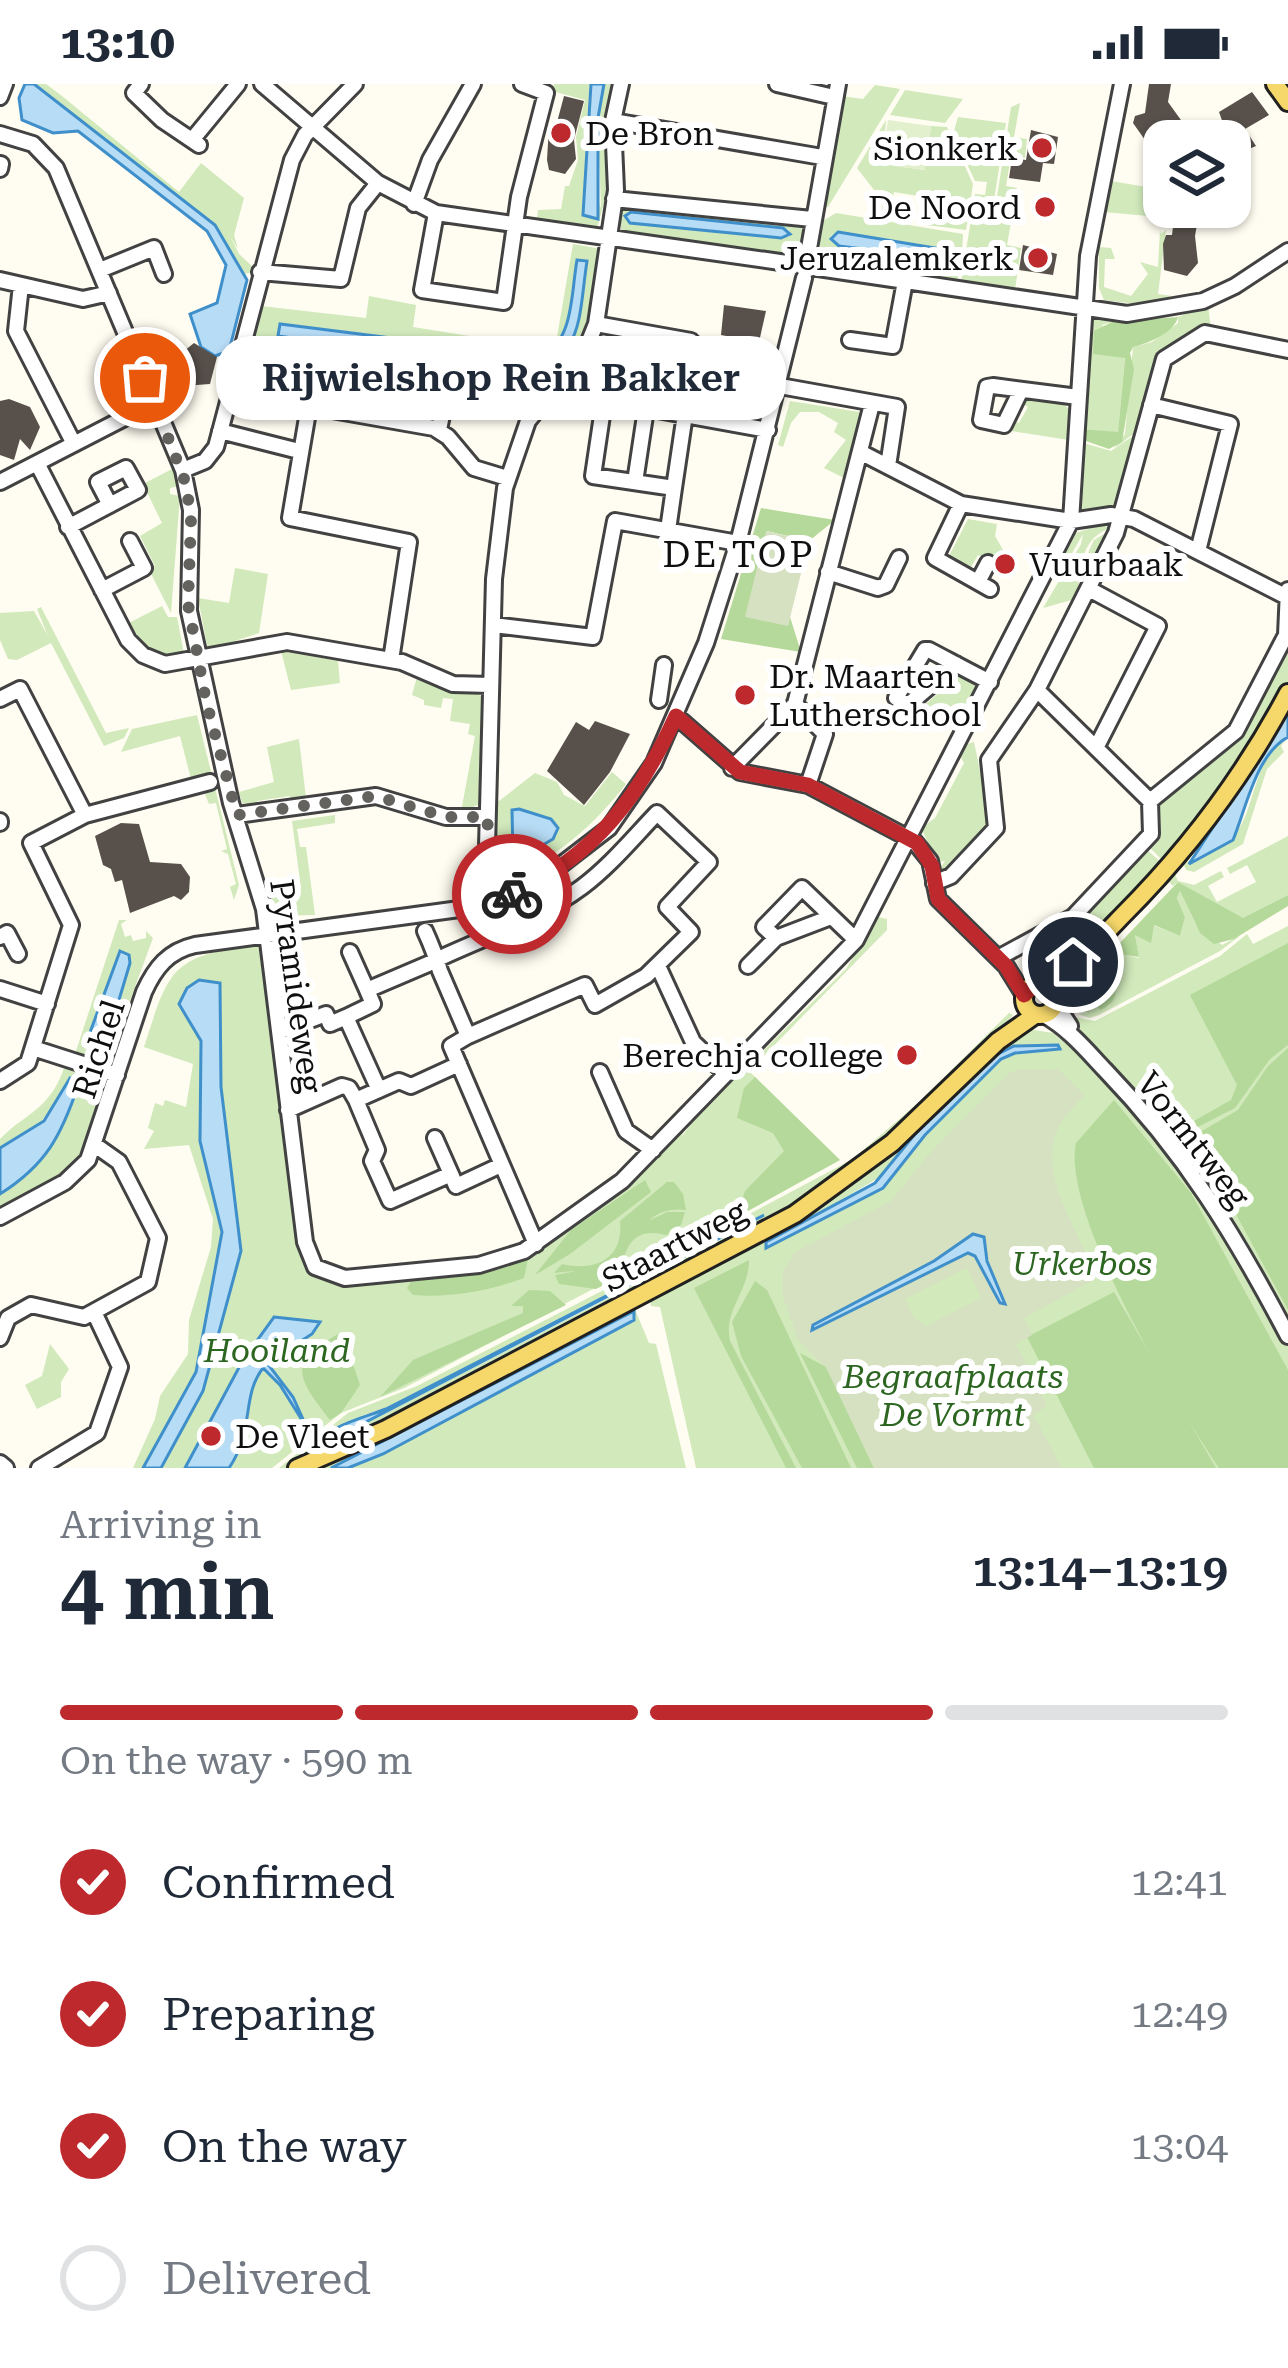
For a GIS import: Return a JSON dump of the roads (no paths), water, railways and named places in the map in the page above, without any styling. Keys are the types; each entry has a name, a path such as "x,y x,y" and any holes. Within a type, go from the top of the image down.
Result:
{"main road":[{"path":"1276,84 1288,102"},
{"name":"Staartweg","path":"297,1468 805,1208 900,1136 998,1041 1029,989 1078,960 1191,841 1249,762 1288,693"},
{"name":"Staartweg","path":"313,1468 341,1449"}],"street":[{"path":"0,98 5,84"},
{"path":"141,84 134,93 163,122 195,143 211,128 238,84"},
{"path":"262,84 378,182 413,205 436,213 794,265 808,254"},
{"path":"183,470 210,456 220,431 290,164 313,127 355,84"},
{"path":"413,205 430,160 473,84"},
{"path":"436,213 422,290 504,302 516,224 546,93 522,84"},
{"path":"503,929 494,901 487,817 493,625 507,478 528,422 586,351 596,324 614,200 613,121 621,84"},
{"path":"777,84 836,90 808,254 818,268 1141,314 1196,304 1232,288 1288,250"},
{"path":"367,990 503,929 584,885 658,813 709,862 667,907 691,932 628,989 595,1005 585,985 451,1046 536,1244 611,1191 856,940 1071,521 1092,225 1102,178 1109,168 1122,84"},
{"path":"613,121 822,157"},
{"name":"Pyramideweg","path":"0,134 33,144 52,162 183,470 191,511 187,592 198,660 261,893 307,1253 322,1272 351,1277 494,1262 536,1244"},
{"path":"260,272 341,279 358,208 378,182"},
{"path":"614,200 812,219"},
{"path":"100,270 154,248 164,274"},
{"path":"794,265 796,274 804,278 813,276 818,268"},
{"path":"268,936 494,901 568,864 609,828 639,791 688,689 739,543 804,278"},
{"path":"0,280 82,299 109,293"},
{"path":"850,340 893,346 905,281"},
{"path":"21,285 16,331 74,444"},
{"path":"596,324 691,340 695,347 668,530"},
{"path":"934,883 951,876 996,828 989,760 1037,690 1122,516 1164,359 1202,334 1288,350"},
{"path":"394,420 403,363 451,370 439,430"},
{"path":"780,386 897,407 888,466"},
{"path":"1021,390 1078,397"},
{"path":"0,482 134,412 123,391"},
{"path":"553,391 768,430"},
{"path":"604,403 593,476 674,488"},
{"path":"732,768 795,704 872,404"},
{"path":"1151,405 1230,424 1198,551"},
{"path":"391,660 409,542 290,518 309,406 439,430 470,466 507,478"},
{"path":"634,482 646,409"},
{"path":"220,431 299,451"},
{"path":"860,452 961,504 1071,521 1122,516 1286,593 1286,635 1236,731 1150,801 1148,840 1070,920 1029,989"},
{"path":"37,463 128,640 143,656 171,664 277,641 391,660 441,682 490,685"},
{"path":"961,504 935,557 984,585 988,563"},
{"path":"68,527 110,505"},
{"path":"493,625 592,637 615,521 739,543"},
{"path":"102,590 144,568 130,541"},
{"path":"829,572 877,591 886,585 899,558"},
{"path":"1089,590 1158,626 1096,748"},
{"path":"664,664 660,692 688,689"},
{"path":"956,664 990,682"},
{"path":"0,699 20,689 85,815"},
{"path":"1037,690 1150,801"},
{"path":"795,704 825,734 808,785"},
{"path":"676,716 732,768 749,776 808,785 910,837"},
{"path":"0,1081 27,1065 71,926 31,843 85,815 210,782"},
{"path":"237,815 376,796 446,817 487,817"},
{"name":"Vormtweg","path":"910,837 925,852 938,899 1147,1112 1194,1171 1288,1336"},
{"path":"776,938 764,927 802,888 856,940"},
{"path":"748,966 776,938 832,917"},
{"path":"425,932 468,1036"},
{"path":"0,937 7,934 18,954"},
{"name":"Richel","path":"0,1217 69,1179 95,1145 144,992 165,959 190,946 268,936"},
{"path":"281,1031 326,1014 330,1024 374,1004 350,952"},
{"path":"658,966 693,1042 725,1073"},
{"path":"0,988 47,1004"},
{"path":"346,1017 379,1090"},
{"path":"33,1048 117,1075"},
{"path":"356,1100 399,1081 411,1086 459,1064"},
{"path":"600,1072 626,1132 653,1150"},
{"path":"288,1110 342,1086 350,1088 377,1150 372,1161 390,1201 451,1174"},
{"path":"435,1138 456,1186 502,1165"},
{"path":"0,1338 8,1318 34,1304 80,1317 145,1285 159,1243 119,1162 95,1145"},
{"path":"39,1468 95,1436 106,1411 120,1366 94,1312"}],"water":[{"path":"25,84 34,84 215,225 247,280 229,351 215,356 201,347 190,314 217,303 226,265 207,231 78,131 53,133 22,120 19,98"},
{"path":"591,84 604,84 598,118 598,219 583,215"},
{"path":"631,212 783,228 790,234 781,238 630,223 625,216"},
{"path":"838,232 953,251 1005,267 839,246 831,239"},
{"path":"577,260 587,261 574,337 553,360 536,366 512,368 278,336 280,324 541,357 552,350 565,328"},
{"path":"1288,712 1288,737 1260,769 1233,840 1189,864"},
{"path":"512,810 551,819 558,828 553,839 519,859 513,855"},
{"path":"120,951 129,955 130,963 113,1020 94,1047 85,1046"},
{"path":"199,980 220,983 221,1087 241,1251 203,1391 161,1468 143,1468 196,1372 222,1232 200,1141 201,1041 179,1004 187,988"},
{"path":"1058,1045 1060,1049 1001,1059 925,1135 883,1188 766,1248 766,1242 875,1183 915,1134 996,1055 1014,1046"},
{"path":"70,1078 79,1081 78,1086 58,1134 29,1172 0,1194 0,1148 44,1121"},
{"path":"764,1215 312,1450 335,1429 386,1409"},
{"path":"973,1234 984,1237 987,1261 1005,1304 1000,1303 975,1256 968,1253 812,1330 813,1325 934,1261"},
{"path":"634,1311 634,1320 383,1454 348,1468 331,1468"},
{"path":"274,1317 320,1322 312,1334 267,1363 293,1397 307,1428 280,1385 263,1368 229,1468 185,1468 243,1360"}],"place":[{"name":"De Bron","path":"561,133"},
{"name":"Sionkerk","path":"1042,148"},
{"name":"De Noord","path":"1045,207"},
{"name":"Jeruzalemkerk","path":"1038,258"},
{"name":"Rijwielshop Rein Bakker","path":"145,378"},
{"name":"Vuurbaak","path":"1005,564"},
{"name":"Dr. Maarten Lutherschool","path":"745,695"},
{"name":"Berechja college","path":"907,1055"},
{"name":"De Vleet","path":"211,1436"}],"district":[{"name":"DE TOP","path":"739,554"}],"park label":[{"name":"Urkerbos","path":"1082,1263"},
{"name":"Hooiland","path":"277,1350"},
{"name":"Begraafplaats De Vormt","path":"953,1395"}]}
